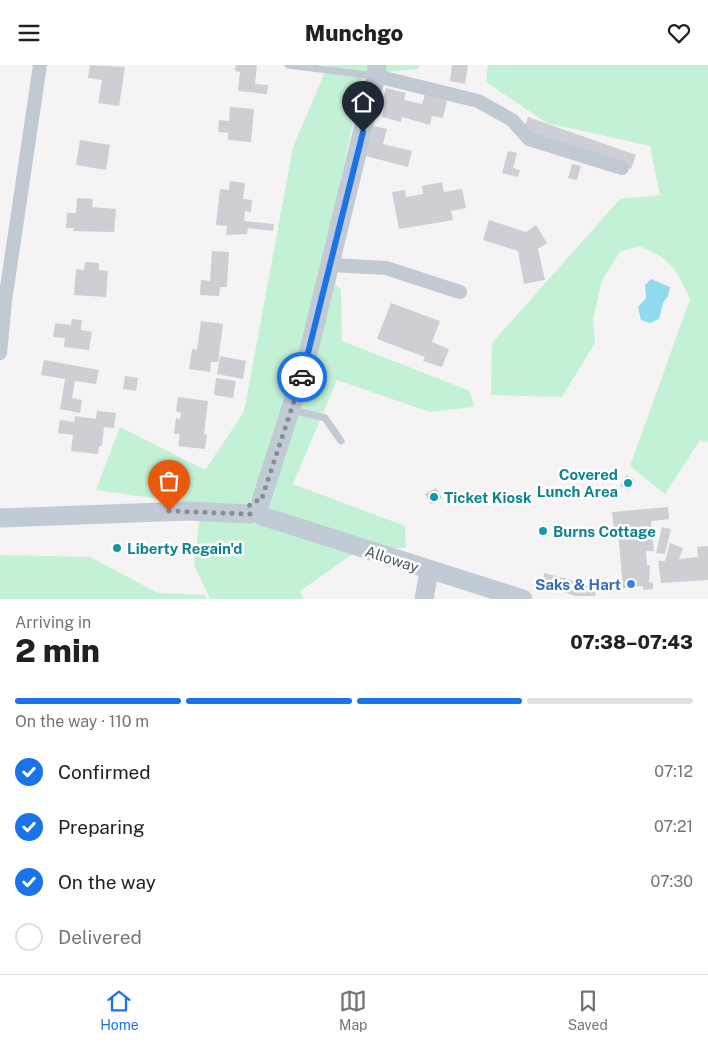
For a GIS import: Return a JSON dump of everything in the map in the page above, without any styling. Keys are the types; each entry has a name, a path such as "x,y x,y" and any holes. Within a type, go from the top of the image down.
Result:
{"main road":[{"path":"258,510 292,409 331,265 377,70"},
{"name":"Alloway","path":"0,518 258,510 429,571 523,599"},
{"path":"424,599 429,571"}],"street":[{"path":"0,353 2,300 40,65"},
{"path":"377,70 478,101 512,120 529,139 622,168"},
{"path":"331,265 386,268 460,292"}],"lane":[{"path":"288,65 377,70"},
{"path":"292,409 325,418 341,441"}],"green space":[{"path":"328,65 419,65 418,69 363,74 321,275 341,289 342,341 470,391 474,407 430,412 337,380 293,484 405,526 406,548 361,548 300,591 303,599 210,599 194,565 201,505 96,490 120,427 205,470 244,412 293,147"},
{"path":"488,65 708,65 708,442 700,440 665,494 630,466 690,299 676,272 659,255 639,246 620,252 602,280 593,319 595,343 562,397 491,395 492,343 620,199 660,195 650,146 547,123 486,82"},
{"path":"0,555 90,557 158,593 206,595 206,599 0,599"}],"water":[{"path":"651,279 670,287 659,319 650,323 641,320 638,307 646,298 645,285"}],"building":[{"path":"90,65 125,67 119,106 98,103 102,80 88,78"},
{"path":"236,65 257,65 255,84 268,85 267,94 238,91 240,72 235,71"},
{"path":"452,65 468,65 465,84 450,81"},
{"path":"386,88 406,93 404,100 422,104 425,94 447,101 443,118 432,116 430,125 402,117 401,122 382,117 384,108 381,107"},
{"path":"230,107 254,109 251,142 228,140 228,133 218,132 219,120 229,121"},
{"path":"528,117 636,155 631,169 523,131"},
{"path":"374,126 387,129 383,144 412,151 408,167 366,156"},
{"path":"80,140 110,145 106,170 76,165"},
{"path":"508,151 517,153 513,168 520,170 518,177 502,173"},
{"path":"572,164 581,166 577,180 568,178"},
{"path":"230,181 245,183 243,199 252,200 251,212 245,211 244,221 274,224 273,231 248,228 247,234 226,235 227,226 216,225 220,189 229,190"},
{"path":"442,182 444,192 462,189 466,208 451,211 453,220 399,229 392,192 405,190 406,197 423,194 422,186"},
{"path":"77,198 93,199 92,207 116,209 114,232 73,231 74,228 66,228 67,213 76,213"},
{"path":"489,220 526,232 536,225 547,243 538,249 545,280 524,284 518,251 483,240"},
{"path":"212,251 229,252 227,287 220,287 219,296 200,295 201,280 210,281"},
{"path":"85,262 99,263 99,270 108,271 106,297 74,295 76,269 84,270"},
{"path":"391,303 440,321 432,342 449,349 442,367 423,361 425,357 377,339"},
{"path":"72,319 82,320 81,330 92,332 89,350 64,347 65,338 53,337 55,323 71,325"},
{"path":"201,321 223,324 218,362 211,362 210,372 189,369 192,349 197,350"},
{"path":"220,356 246,361 243,379 217,374"},
{"path":"44,360 99,370 96,384 75,381 72,398 82,400 80,413 60,409 65,379 41,375"},
{"path":"125,376 138,378 136,391 123,389"},
{"path":"216,378 236,381 233,398 214,395"},
{"path":"178,397 208,401 204,434 207,435 205,449 178,446 180,434 174,434 176,418 180,419 181,413 176,411"},
{"path":"97,411 116,413 114,428 104,427 102,446 99,446 98,454 71,451 73,435 58,433 60,420 74,422 75,416 96,419"},
{"name":"Covered Lunch Area","path":"626,475 635,480 629,490 620,486"},
{"name":"Ticket Kiosk","path":"436,488 442,498 431,504 425,494"},
{"path":"668,507 669,519 651,521 654,551 646,551 647,565 650,565 649,583 653,582 653,589 643,590 643,586 623,588 618,531 614,531 612,512"},
{"path":"662,527 671,529 665,554 656,553"},
{"path":"670,543 683,548 679,559 698,557 697,547 708,546 708,580 661,583 658,561 665,561"},
{"path":"544,573 578,582 597,582 595,596 576,596 542,586"}],"way so far":[{"path":"169,511 250,514 248,509 250,503 258,500 261,501 302,377"}],"place":[{"name":"Covered Lunch Area","path":"628,483"},
{"name":"Ticket Kiosk","path":"434,497"},
{"name":"Burns Cottage","path":"543,531"},
{"name":"Liberty Regain'd","path":"117,548"},
{"name":"Saks & Hart","path":"631,584"}],"route":[{"path":"302,377 363,132"}]}
